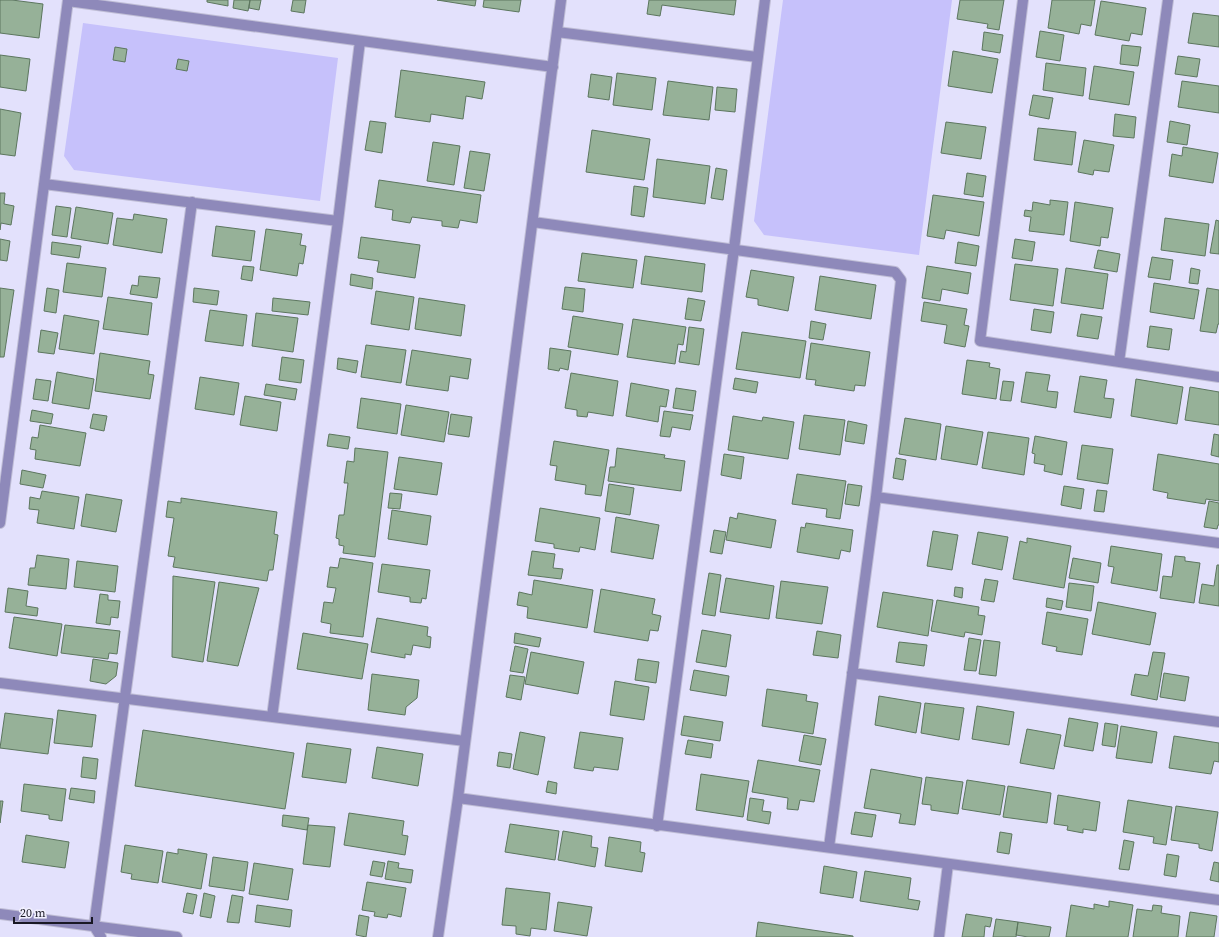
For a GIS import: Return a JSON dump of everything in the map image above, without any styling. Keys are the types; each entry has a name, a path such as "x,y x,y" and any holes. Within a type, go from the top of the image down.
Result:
{"street":[{"path":"438,937 458,798 562,0"},
{"path":"657,826 734,249 765,0"},
{"path":"1023,0 980,341 1219,377"},
{"path":"1119,362 1168,0"},
{"path":"0,523 68,1 553,67"},
{"path":"558,32 758,57"},
{"path":"272,717 338,221 360,41"},
{"path":"44,184 338,221"},
{"path":"100,937 94,926 126,699 192,202"},
{"path":"533,222 895,272 901,280 876,497 829,847"},
{"path":"876,497 1219,543"},
{"path":"852,673 1219,722"},
{"path":"0,682 465,742"},
{"path":"458,798 657,826 829,847 1219,900"},
{"path":"938,937 948,864"},
{"path":"0,914 177,937"}],"shaded area":[{"path":"783,0 952,0 919,255 764,235 754,221"},
{"path":"83,23 338,58 320,201 74,170 64,156"}],"building":[{"path":"0,0 43,4 39,38 0,33"},
{"path":"207,0 228,0 228,6 207,2"},
{"path":"234,0 250,0 248,11 233,8"},
{"path":"250,0 261,0 259,10 249,8"},
{"path":"293,0 306,0 304,13 291,11"},
{"path":"437,0 476,0 475,6"},
{"path":"484,0 521,0 519,12 483,7"},
{"path":"649,0 736,0 734,15 662,5 660,16 647,14"},
{"path":"960,0 1004,0 999,30 987,28 988,24 957,19"},
{"path":"1052,0 1095,0 1091,26 1081,24 1079,34 1048,28"},
{"path":"1101,1 1146,8 1142,35 1131,33 1129,41 1095,35"},
{"path":"1193,13 1219,16 1219,47 1188,43"},
{"path":"1040,31 1064,35 1060,61 1036,57"},
{"path":"984,32 1003,35 1000,53 982,50"},
{"path":"1122,45 1141,47 1138,66 1120,64"},
{"path":"115,47 127,49 125,62 113,60"},
{"path":"953,51 998,59 992,93 948,86"},
{"path":"0,55 30,59 26,91 0,87"},
{"path":"1178,56 1200,59 1197,77 1175,74"},
{"path":"178,59 189,61 187,71 176,69"},
{"path":"1046,63 1086,68 1083,96 1043,90"},
{"path":"1094,66 1134,72 1129,105 1089,99"},
{"path":"401,70 485,82 482,99 466,96 463,119 431,114 430,122 395,117"},
{"path":"617,73 656,78 652,110 613,105"},
{"path":"591,74 612,77 609,100 588,97"},
{"path":"668,81 713,87 709,120 663,115"},
{"path":"1182,81 1219,86 1219,113 1178,107"},
{"path":"717,87 737,89 735,112 715,110"},
{"path":"1033,95 1053,98 1049,119 1029,115"},
{"path":"0,109 21,113 15,156 0,154"},
{"path":"1115,114 1136,117 1134,138 1113,136"},
{"path":"370,121 386,123 382,153 365,150"},
{"path":"1170,121 1190,125 1187,145 1167,142"},
{"path":"946,122 986,127 981,159 941,153"},
{"path":"1038,128 1076,132 1072,165 1034,160"},
{"path":"592,130 650,139 644,180 586,172"},
{"path":"1084,140 1114,145 1109,172 1094,170 1093,175 1078,172"},
{"path":"433,142 460,146 454,185 427,181"},
{"path":"1183,147 1218,153 1213,183 1169,176 1172,154 1182,156"},
{"path":"470,151 490,154 484,191 464,188"},
{"path":"657,159 710,166 705,204 653,197"},
{"path":"716,168 727,170 723,200 711,198"},
{"path":"967,173 986,176 983,197 964,194"},
{"path":"379,180 481,195 477,223 460,220 458,228 442,226 442,221 412,217 410,223 392,220 393,210 375,207"},
{"path":"634,186 648,188 644,217 631,215"},
{"path":"0,193 5,193 4,204 14,206 11,225 1,223 0,230"},
{"path":"933,195 984,202 979,236 946,230 944,239 927,236"},
{"path":"1050,200 1068,202 1064,235 1029,231 1031,217 1024,216 1025,210 1032,211 1033,202 1050,205"},
{"path":"1075,202 1113,208 1108,238 1101,237 1100,246 1070,241"},
{"path":"56,206 71,208 67,237 52,235"},
{"path":"76,207 113,213 108,244 71,238"},
{"path":"134,214 167,219 162,253 113,245 117,218 133,220"},
{"path":"1165,218 1209,224 1205,256 1161,250"},
{"path":"1216,220 1219,221 1219,254 1210,253"},
{"path":"216,226 255,231 251,261 212,256"},
{"path":"266,229 302,234 300,245 306,246 303,264 299,263 297,276 260,270"},
{"path":"361,237 420,245 415,278 377,272 379,261 358,258"},
{"path":"0,239 10,241 7,261 0,260"},
{"path":"1015,239 1035,242 1032,261 1012,258"},
{"path":"52,242 81,246 79,258 51,254"},
{"path":"958,242 979,246 976,266 955,263"},
{"path":"1098,250 1120,254 1117,272 1094,268"},
{"path":"582,253 637,260 633,288 578,281"},
{"path":"645,256 705,264 702,292 641,284"},
{"path":"1152,257 1173,260 1170,280 1148,277"},
{"path":"67,263 106,268 102,297 63,292"},
{"path":"1015,264 1058,269 1053,306 1010,300"},
{"path":"243,266 254,267 252,281 241,279"},
{"path":"927,266 971,273 968,294 942,289 940,301 922,298"},
{"path":"1066,268 1108,274 1103,309 1061,303"},
{"path":"1191,268 1200,270 1198,284 1189,283"},
{"path":"751,270 794,277 788,311 758,305 758,299 746,297"},
{"path":"351,274 373,278 372,289 350,285"},
{"path":"139,276 160,278 157,298 130,294 132,285 138,286"},
{"path":"820,276 876,285 871,319 815,310"},
{"path":"1154,283 1199,290 1194,319 1150,312"},
{"path":"565,287 585,289 583,312 562,309"},
{"path":"0,288 14,290 4,357 0,357"},
{"path":"47,288 59,290 56,313 44,311"},
{"path":"194,288 219,291 217,305 193,302"},
{"path":"1207,288 1219,290 1219,324 1216,333 1200,331"},
{"path":"376,291 414,297 409,330 371,324"},
{"path":"108,297 152,303 148,335 103,329"},
{"path":"273,298 310,302 308,315 272,311"},
{"path":"419,298 465,305 461,336 415,329"},
{"path":"688,298 705,301 701,321 685,319"},
{"path":"924,302 967,309 964,325 969,326 965,347 944,343 947,325 921,321"},
{"path":"1034,309 1054,312 1051,333 1031,330"},
{"path":"210,310 247,315 243,346 205,341"},
{"path":"256,313 298,318 293,352 252,346"},
{"path":"1081,314 1102,317 1098,339 1077,336"},
{"path":"64,315 99,321 94,354 59,349"},
{"path":"573,316 623,324 618,355 568,347"},
{"path":"633,319 686,327 683,345 678,344 675,364 627,357"},
{"path":"811,321 826,324 823,340 809,338"},
{"path":"1150,326 1172,329 1169,350 1147,347"},
{"path":"689,327 704,329 699,365 679,362 681,351 686,352"},
{"path":"41,330 58,333 54,354 38,352"},
{"path":"742,332 806,341 800,378 736,369"},
{"path":"811,343 870,352 865,386 855,385 854,391 815,385 816,380 806,379"},
{"path":"366,345 406,350 401,383 361,377"},
{"path":"550,348 571,351 568,370 560,368 559,371 548,369"},
{"path":"412,350 471,359 468,379 450,376 448,391 406,385"},
{"path":"100,353 150,361 148,374 154,375 150,399 95,391"},
{"path":"282,357 304,360 301,383 279,380"},
{"path":"338,358 358,361 356,373 337,369"},
{"path":"967,360 990,363 989,367 1000,369 996,399 962,394"},
{"path":"57,372 94,379 89,409 52,403"},
{"path":"1026,372 1050,375 1047,391 1058,392 1056,408 1021,402"},
{"path":"571,373 618,381 613,416 588,412 587,417 577,416 577,410 565,408"},
{"path":"1080,376 1107,380 1104,398 1114,399 1111,418 1074,412"},
{"path":"200,377 239,383 234,415 195,409"},
{"path":"735,378 758,382 756,393 733,389"},
{"path":"36,379 51,381 48,401 33,399"},
{"path":"1136,379 1183,387 1177,424 1131,416"},
{"path":"1003,381 1014,382 1011,401 1000,400"},
{"path":"631,383 669,390 666,407 660,406 658,422 626,416"},
{"path":"266,384 297,389 295,400 264,395"},
{"path":"1190,387 1219,392 1219,425 1185,420"},
{"path":"676,388 696,391 693,411 673,408"},
{"path":"245,396 281,402 277,431 240,425"},
{"path":"361,398 401,404 397,434 357,428"},
{"path":"406,405 449,412 444,442 401,435"},
{"path":"32,410 53,414 51,424 30,421"},
{"path":"664,411 693,415 690,430 672,427 670,437 660,436"},
{"path":"93,414 107,416 104,431 90,428"},
{"path":"451,414 472,417 469,437 448,434"},
{"path":"804,415 845,420 840,455 799,449"},
{"path":"733,416 762,421 763,417 794,422 788,459 728,450"},
{"path":"905,418 941,424 936,460 899,454"},
{"path":"848,421 867,425 864,444 845,441"},
{"path":"40,425 86,433 80,466 35,459 36,450 30,449 32,437 38,438"},
{"path":"946,426 983,432 977,465 941,459"},
{"path":"988,432 1029,438 1024,475 982,468"},
{"path":"329,434 350,437 348,449 327,446"},
{"path":"1214,434 1219,435 1219,457 1211,455"},
{"path":"1035,436 1067,442 1062,475 1044,471 1045,465 1034,463 1035,454 1032,453"},
{"path":"554,441 609,450 601,496 585,494 586,485 555,480 557,466 550,465"},
{"path":"1082,445 1113,449 1108,484 1077,479"},
{"path":"355,448 388,452 375,557 343,553 344,546 339,545 339,539 336,538 339,515 344,515 348,483 344,483 347,461 354,462"},
{"path":"617,448 665,455 664,458 685,461 681,491 608,481 610,467 615,467"},
{"path":"724,454 744,457 741,479 721,475"},
{"path":"1158,454 1219,464 1219,501 1206,499 1205,504 1167,498 1168,493 1153,490"},
{"path":"399,457 442,463 437,495 394,489"},
{"path":"896,458 906,460 903,480 893,478"},
{"path":"22,470 46,475 43,488 20,484"},
{"path":"797,474 846,481 840,519 826,517 827,509 792,504"},
{"path":"609,484 634,488 630,515 605,511"},
{"path":"848,484 862,486 859,506 845,504"},
{"path":"1064,486 1084,489 1081,509 1061,505"},
{"path":"1097,490 1107,491 1104,512 1094,511"},
{"path":"42,491 79,497 74,529 37,523 39,510 29,509 30,497 40,499"},
{"path":"390,493 402,494 400,509 388,508"},
{"path":"86,494 122,500 116,532 81,526"},
{"path":"181,498 277,512 274,534 278,535 273,570 269,570 267,581 173,567 175,557 168,556 174,518 166,517 168,501 181,503"},
{"path":"1209,501 1219,503 1219,525 1217,529 1204,527"},
{"path":"540,508 600,518 595,550 580,547 579,552 554,548 554,544 535,541"},
{"path":"392,510 431,516 427,545 388,539"},
{"path":"738,513 776,520 771,548 726,540 730,517 737,519"},
{"path":"616,517 659,525 653,559 611,552"},
{"path":"806,523 853,530 850,552 841,550 839,559 797,552 801,527 805,528"},
{"path":"714,530 726,532 722,554 710,552"},
{"path":"933,531 958,535 952,570 927,566"},
{"path":"978,532 1008,537 1002,570 972,564"},
{"path":"1027,538 1071,546 1064,588 1013,579 1020,541 1027,543"},
{"path":"1111,546 1162,554 1157,591 1111,583 1114,567 1108,566"},
{"path":"532,551 555,554 553,568 563,569 561,579 528,575"},
{"path":"37,555 69,559 66,589 28,585 30,568 35,568"},
{"path":"1175,556 1185,557 1185,561 1200,563 1194,603 1160,598 1163,576 1172,577"},
{"path":"340,558 373,563 363,637 330,633 331,624 321,622 324,602 333,603 336,588 327,587 330,567 338,568"},
{"path":"1073,558 1101,563 1098,583 1069,578"},
{"path":"77,561 118,566 115,592 74,587"},
{"path":"382,564 430,570 426,599 422,598 421,603 410,602 410,597 378,592"},
{"path":"1217,565 1219,565 1219,606 1199,603 1202,584 1214,586"},
{"path":"709,573 721,575 715,616 702,614"},
{"path":"173,576 215,582 203,662 172,657"},
{"path":"726,578 774,586 769,619 720,612"},
{"path":"985,579 998,581 994,602 981,600"},
{"path":"534,580 593,590 587,628 527,618 528,607 517,605 519,592 532,595"},
{"path":"781,581 828,587 822,624 776,618"},
{"path":"219,582 259,588 238,666 207,661"},
{"path":"1069,583 1094,586 1091,611 1066,607"},
{"path":"955,587 963,588 962,598 954,596"},
{"path":"8,588 28,591 26,606 38,608 37,616 5,612"},
{"path":"601,589 655,599 652,614 661,616 658,631 650,630 648,641 594,632"},
{"path":"883,592 933,600 928,636 877,627"},
{"path":"100,594 108,595 108,600 120,601 118,618 111,617 110,625 96,623"},
{"path":"1047,598 1063,601 1061,610 1046,607"},
{"path":"937,600 979,607 978,615 985,616 982,635 965,632 964,637 931,631"},
{"path":"1098,602 1156,613 1150,645 1092,634"},
{"path":"1047,612 1088,619 1082,655 1056,651 1057,647 1042,644"},
{"path":"14,617 62,624 57,656 9,648"},
{"path":"377,618 428,627 427,636 431,637 430,648 413,645 411,655 405,654 405,658 371,652"},
{"path":"65,625 120,631 117,654 109,653 108,659 61,653"},
{"path":"702,630 731,635 726,667 696,662"},
{"path":"817,631 841,635 838,658 813,655"},
{"path":"303,633 368,644 362,679 297,669"},
{"path":"515,633 541,638 539,647 514,643"},
{"path":"969,638 981,640 976,671 964,670"},
{"path":"984,640 1000,642 996,676 979,674"},
{"path":"899,642 927,645 924,666 896,662"},
{"path":"515,646 528,649 523,673 510,671"},
{"path":"531,652 584,662 578,694 525,684"},
{"path":"1153,652 1165,653 1157,700 1131,695 1135,674 1148,676"},
{"path":"93,659 118,663 116,676 106,684 90,681"},
{"path":"638,659 659,662 656,683 635,680"},
{"path":"694,670 729,676 726,696 690,690"},
{"path":"1164,673 1189,677 1185,701 1160,697"},
{"path":"372,674 419,680 417,698 406,707 405,715 368,710"},
{"path":"510,675 525,677 521,700 506,697"},
{"path":"615,681 649,687 644,720 610,715"},
{"path":"767,689 807,695 806,701 818,703 813,734 762,726"},
{"path":"879,696 921,703 916,733 875,725"},
{"path":"925,703 964,708 959,740 921,733"},
{"path":"977,706 1014,712 1009,745 972,739"},
{"path":"58,710 96,715 92,747 54,743"},
{"path":"5,713 53,719 48,754 0,748"},
{"path":"684,716 723,722 720,741 681,735"},
{"path":"1069,718 1098,723 1093,751 1064,746"},
{"path":"1105,723 1118,725 1115,747 1102,745"},
{"path":"1121,726 1157,732 1152,763 1116,758"},
{"path":"1027,729 1061,735 1054,769 1020,763"},
{"path":"143,730 294,753 285,809 135,786"},
{"path":"520,732 545,737 538,775 513,769"},
{"path":"580,732 623,738 618,770 594,767 593,771 574,768"},
{"path":"804,735 826,739 821,765 799,761"},
{"path":"1174,736 1219,743 1219,762 1214,761 1211,774 1169,768"},
{"path":"688,740 713,744 711,758 685,754"},
{"path":"307,743 351,749 346,783 302,777"},
{"path":"377,747 423,754 418,786 372,778"},
{"path":"499,752 512,754 510,768 497,766"},
{"path":"83,757 98,759 96,779 81,777"},
{"path":"758,760 820,770 814,802 800,800 798,810 787,809 788,798 752,792"},
{"path":"871,769 922,778 915,825 899,823 901,814 864,808"},
{"path":"701,774 749,781 743,817 696,810"},
{"path":"926,777 963,782 958,814 931,810 931,805 922,804"},
{"path":"967,780 1005,786 1000,815 962,809"},
{"path":"548,781 557,783 556,794 546,792"},
{"path":"24,784 66,789 62,821 49,819 49,815 21,811"},
{"path":"1008,786 1051,793 1047,823 1003,817"},
{"path":"71,788 95,791 94,803 69,799"},
{"path":"1058,795 1100,802 1096,831 1083,829 1083,833 1067,830 1068,826 1054,824"},
{"path":"750,798 764,800 762,811 771,812 769,824 747,820"},
{"path":"1128,800 1172,807 1166,845 1153,843 1154,837 1123,832"},
{"path":"0,801 3,801 0,823"},
{"path":"1176,806 1218,812 1212,851 1199,848 1199,844 1171,840"},
{"path":"855,812 876,815 872,837 851,834"},
{"path":"349,813 404,821 402,835 408,836 405,855 344,845"},
{"path":"283,815 309,818 307,830 282,826"},
{"path":"510,824 559,831 555,860 505,852"},
{"path":"308,825 335,827 330,867 303,864"},
{"path":"563,831 592,836 591,847 598,848 595,867 558,860"},
{"path":"1000,832 1012,834 1009,854 997,852"},
{"path":"26,835 69,842 65,868 22,862"},
{"path":"609,837 641,842 640,852 645,853 642,872 605,866"},
{"path":"1124,840 1134,842 1129,870 1119,869"},
{"path":"125,845 163,851 158,883 131,879 132,874 121,872"},
{"path":"178,849 207,854 201,889 162,882 167,852 178,854"},
{"path":"1167,854 1179,856 1176,877 1164,875"},
{"path":"213,857 248,862 244,891 209,886"},
{"path":"373,861 385,863 382,877 370,875"},
{"path":"388,861 399,863 398,868 413,870 411,883 385,879"},
{"path":"1214,862 1219,863 1219,882 1210,880"},
{"path":"254,863 293,869 288,900 249,894"},
{"path":"824,866 857,872 853,898 820,893"},
{"path":"865,871 911,878 908,899 920,901 918,910 860,901"},
{"path":"367,882 406,888 401,917 388,914 387,918 374,916 375,912 362,910"},
{"path":"506,888 550,893 546,930 531,928 530,936 516,934 516,926 502,925"},
{"path":"187,893 197,895 193,914 183,912"},
{"path":"204,893 215,896 211,918 200,916"},
{"path":"232,895 243,897 239,923 227,922"},
{"path":"1109,901 1133,905 1128,937 1066,937 1071,905 1094,909 1094,904 1109,907"},
{"path":"558,902 592,907 587,936 554,931"},
{"path":"257,905 292,910 290,927 255,922"},
{"path":"1153,905 1162,906 1161,913 1180,916 1178,937 1133,937 1137,909 1152,911"},
{"path":"1190,912 1217,916 1214,937 1186,937"},
{"path":"966,914 992,918 990,927 985,926 984,937 962,937"},
{"path":"359,915 369,917 366,937 356,935"},
{"path":"996,919 1018,922 1016,937 993,937"},
{"path":"758,922 853,936 853,937 756,937"},
{"path":"1018,922 1051,927 1049,937 1028,937 1016,935"}]}
